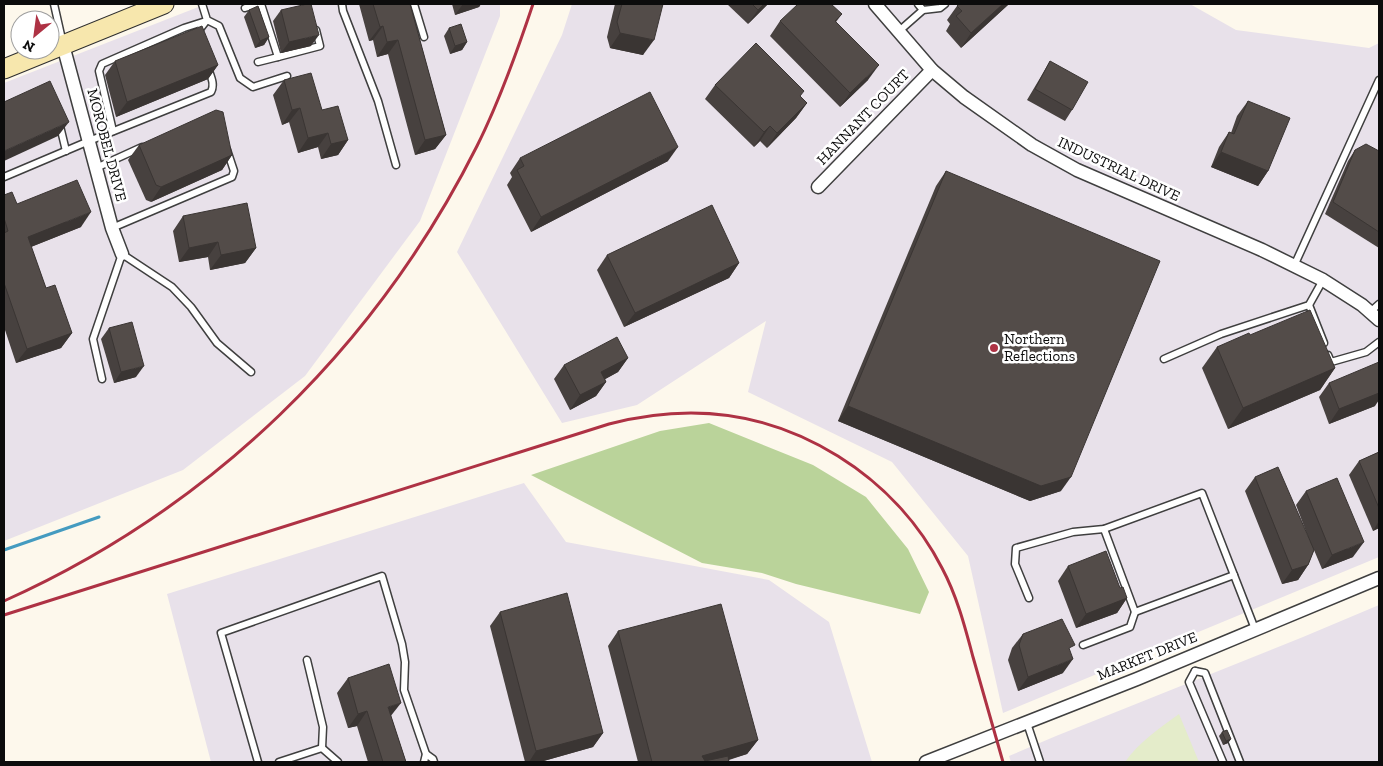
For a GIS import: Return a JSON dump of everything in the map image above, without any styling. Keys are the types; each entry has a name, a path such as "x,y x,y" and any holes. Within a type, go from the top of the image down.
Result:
{"main road":[{"path":"4,69 63,45 141,8 164,4"}],"street":[{"name":"INDUSTRIAL DRIVE","path":"875,4 932,70 998,122 1051,157 1262,250 1323,280 1376,312"},
{"name":"MOROBEL DRIVE","path":"63,45 112,228 122,254"},
{"name":"HANNANT COURT","path":"818,187 932,70"},
{"name":"MARKET DRIVE","path":"926,762 1027,723 1379,578"}],"lane":[{"path":"54,4 63,45"},
{"path":"202,4 207,20"},
{"path":"245,8 259,4 278,57"},
{"path":"342,4 378,101 396,165"},
{"path":"414,4 424,37"},
{"path":"918,4 923,10"},
{"path":"898,32 923,10 940,8 945,4"},
{"path":"199,42 196,33 207,20"},
{"path":"113,131 99,71 102,64 184,28 207,20 219,26 240,78 253,87 287,76"},
{"path":"258,62 320,46 315,27"},
{"path":"4,177 210,92 213,84 205,59"},
{"path":"1294,266 1379,80"},
{"path":"58,119 66,152"},
{"path":"96,168 149,144"},
{"path":"112,228 232,177 234,171 225,145"},
{"path":"102,379 93,339 122,254 172,287 191,307 217,343 251,372"},
{"path":"1164,359 1221,334 1309,305 1323,280"},
{"path":"1309,305 1331,362 1366,352 1379,342"},
{"path":"1029,598 1015,564 1016,548 1073,532 1104,529 1202,493 1255,629"},
{"path":"1083,645 1130,627 1135,612 1104,529"},
{"path":"1135,612 1234,575"},
{"path":"258,762 220,633 382,576 402,644 405,662 404,690 426,754 424,762"},
{"path":"1189,657 1195,670 1205,673 1240,762"},
{"path":"307,660 323,727 322,748"},
{"path":"1195,670 1189,682 1223,762"},
{"path":"1027,723 1040,762"},
{"path":"280,762 322,748"},
{"path":"322,748 338,762"},
{"path":"426,754 434,762"}],"shaded area":[{"path":"206,4 500,4 500,16 420,221 305,376 183,470 4,541 4,83"},
{"path":"572,4 1190,4 1236,30 1369,48 1379,43 1379,557 1003,713 968,556 892,462 748,392 766,321 637,405 562,423 457,252 562,35"},
{"path":"524,483 566,542 769,580 829,622 872,762 211,762 167,594"},
{"path":"1379,605 1379,762 1011,762 1009,756"}],"green space":[{"path":"709,423 813,465 866,497 908,549 929,592 920,614 796,584 762,573 702,563 531,475 660,431"},
{"path":"1179,714 1199,762 1125,762 1143,742"}],"building":[{"path":"311,4 319,35 289,42 281,10"},
{"path":"373,4 410,4 446,135 425,140 398,40 387,42 383,26 380,27"},
{"path":"622,4 663,4 654,40 620,33 617,22"},
{"path":"752,4 764,4 758,10"},
{"path":"798,4 831,4 842,14 835,21 879,65 850,93 780,21"},
{"path":"959,4 1003,4 971,33 956,16 962,11 957,6"},
{"path":"258,6 269,37 260,41 249,10"},
{"path":"461,24 467,42 455,46 449,28"},
{"path":"202,26 218,65 127,102 115,61"},
{"path":"756,43 804,91 800,96 807,103 777,133 770,126 764,132 715,85"},
{"path":"1050,61 1088,82 1072,110 1035,89"},
{"path":"311,73 322,110 338,106 348,140 331,144 328,133 308,138 300,108 292,110 284,80"},
{"path":"50,81 69,122 4,151 4,102"},
{"path":"650,92 678,147 541,217 517,170 524,166 520,158"},
{"path":"1248,101 1290,118 1268,171 1221,152 1229,132 1234,134"},
{"path":"216,110 223,112 232,155 161,187 156,185 139,145"},
{"path":"1366,144 1379,151 1379,232 1333,202 1355,150"},
{"name":"Northern Reflections","path":"946,171 1160,261 1071,477 1041,486 848,406"},
{"path":"77,180 91,212 28,237 46,288 55,285 72,333 27,349 4,283 4,233 8,231 4,218 4,195 12,192 17,204"},
{"path":"247,203 256,248 221,255 218,242 189,248 183,216"},
{"path":"712,205 739,263 635,313 607,255"},
{"path":"1310,310 1335,368 1243,408 1217,347"},
{"path":"132,322 144,366 121,372 109,328"},
{"path":"617,337 628,358 601,372 606,382 580,395 564,365"},
{"path":"1379,362 1379,393 1339,409 1329,383"},
{"path":"1379,452 1379,508 1359,461"},
{"path":"1278,467 1314,550 1308,565 1292,570 1255,477"},
{"path":"1337,478 1364,542 1332,555 1306,491"},
{"path":"1106,551 1120,588 1123,587 1127,598 1086,614 1068,566"},
{"path":"567,593 603,733 536,751 500,612"},
{"path":"721,604 758,740 702,756 705,761 728,756 729,762 652,762 618,631"},
{"path":"1062,619 1075,645 1069,648 1073,659 1028,677 1019,645 1023,634"},
{"path":"389,664 401,703 388,707 406,762 383,762 367,711 358,714 348,678"},
{"path":"1227,730 1231,739 1226,741 1222,732"}],"waterway":[{"path":"4,550 99,517"}],"railway":[{"path":"4,601 80,563 151,519 218,470 280,415 337,355 389,290 436,220 485,129 508,76 533,4"},
{"path":"4,615 609,424 639,417 670,414 691,413 730,416 767,424 804,438 838,456 869,479 898,505 922,535 942,568 964,623 1003,762"}],"place":[{"name":"Northern Reflections","path":"994,348"}]}
